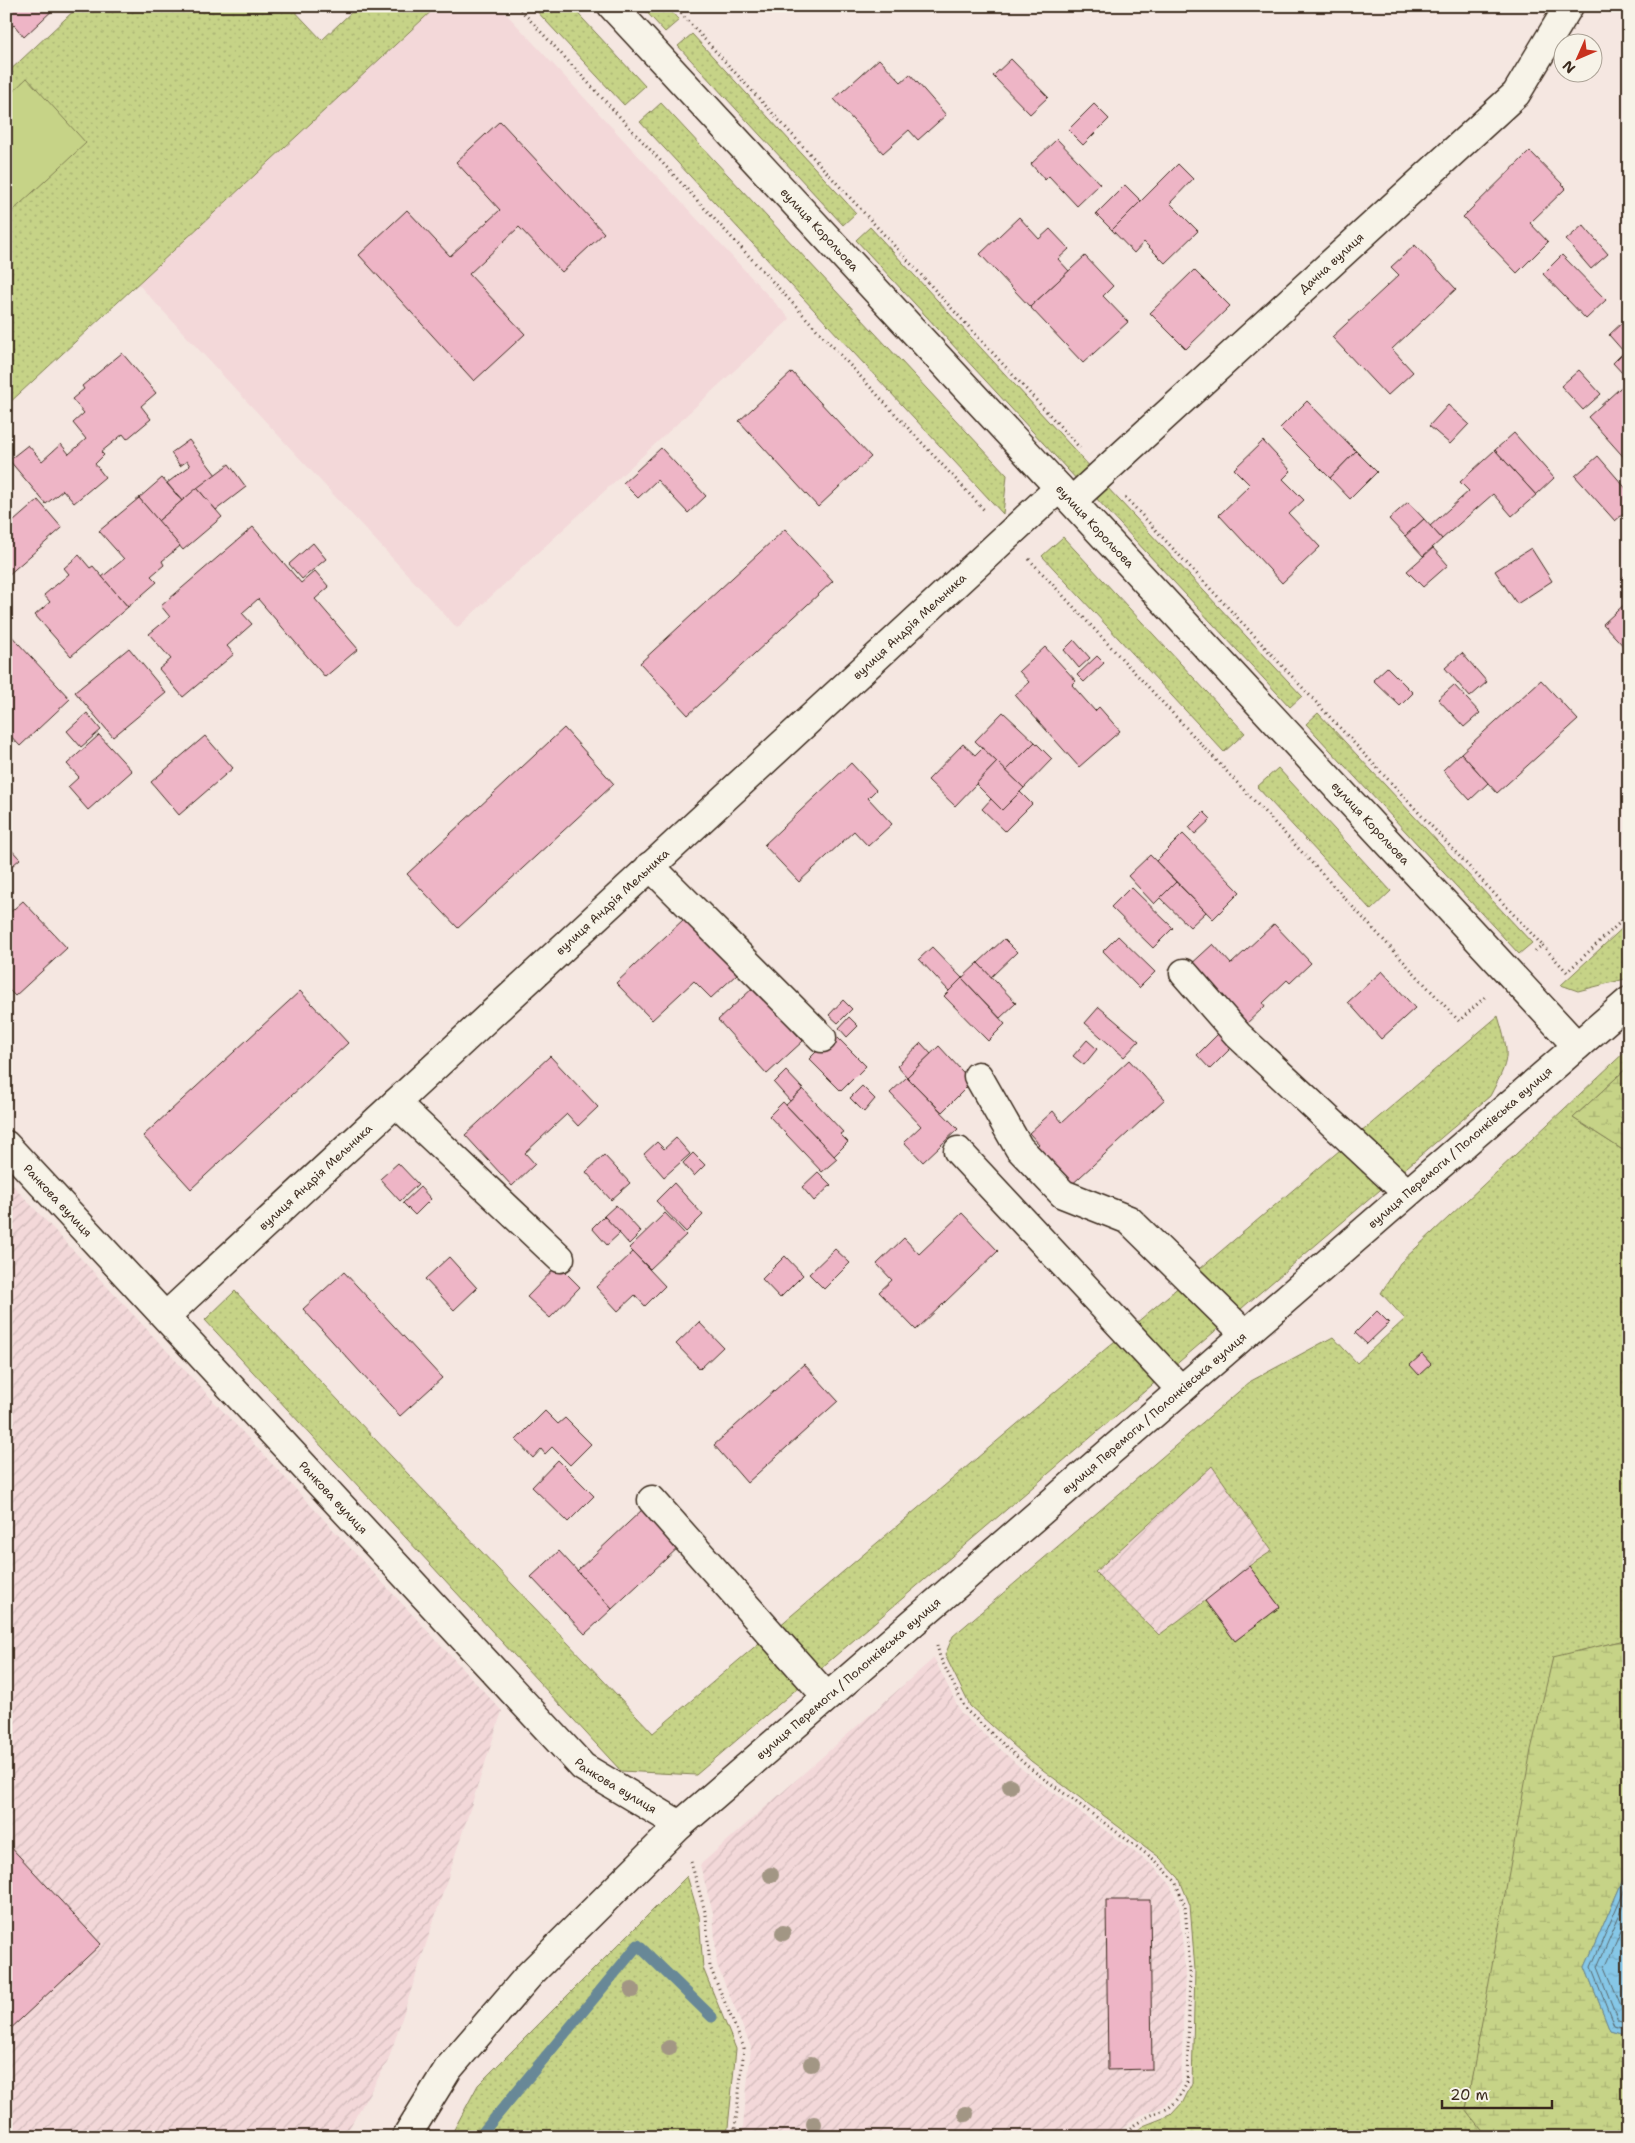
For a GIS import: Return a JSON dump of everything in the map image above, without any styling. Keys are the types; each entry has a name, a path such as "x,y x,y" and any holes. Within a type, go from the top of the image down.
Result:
{"street":[{"name":"вулиця Корольова","path":"612,6 1577,1046"},
{"name":"Дачна вулиця","path":"1066,495 1103,473 1516,94 1570,6"},
{"name":"вулиця Андрія Мельника","path":"166,1316 650,866 1066,495"},
{"path":"650,866 822,1038"},
{"path":"1184,973 1238,1035 1407,1193"},
{"name":"вулиця Перемоги / Полонківська вулиця","path":"406,2137 448,2069 530,1974 680,1825 1629,1001"},
{"path":"978,1076 1019,1148 1063,1194 1129,1220 1245,1334"},
{"path":"396,1103 560,1258"},
{"name":"Ранкова вулиця","path":"6,1145 583,1767 680,1825"},
{"path":"958,1151 1181,1390"},
{"path":"652,1500 828,1697"}],"path":[{"path":"674,6 1103,473 1567,972 1629,914"},
{"path":"1510,974 1542,945"},
{"path":"930,1607 940,1657 966,1710 1027,1766 1156,1861 1174,1881 1185,1906 1190,1970 1187,2083 1179,2099 1168,2110 1140,2121 1120,2137"},
{"path":"680,1825 706,1914 710,1967 744,2048 734,2137"}],"shaded area":[{"path":"437,6 499,6 790,319 457,628 138,284"},
{"path":"6,1178 502,1711 388,2061 344,2137 6,2137"},
{"path":"1212,1466 1272,1551 1249,1567 1280,1607 1235,1641 1204,1601 1159,1635 1095,1572"},
{"path":"934,1658 961,1713 1023,1770 1152,1865 1170,1884 1179,1907 1185,1970 1181,2082 1174,2096 1164,2106 1137,2117 1112,2137 742,2137 751,2047 717,1965 713,1913 700,1865"}],"green space":[{"path":"79,6 290,6 322,40 358,6 437,6 6,406 6,74"},
{"path":"532,6 571,6 645,86 624,105"},
{"path":"641,6 666,6 679,20 665,32"},
{"path":"692,34 856,213 843,225 678,46"},
{"path":"27,78 86,143 6,217 6,98"},
{"path":"661,103 1007,475 1003,514 640,122"},
{"path":"870,227 1093,470 1079,482 856,240"},
{"path":"1106,486 1302,696 1290,707 1095,497"},
{"path":"1063,537 1245,733 1224,752 1042,556"},
{"path":"1318,713 1532,943 1519,954 1306,724"},
{"path":"1278,768 1391,891 1371,910 1257,787"},
{"path":"1629,922 1629,976 1625,979 1578,991 1561,985"},
{"path":"1498,1016 1505,1040 1506,1057 1490,1096 696,1775 621,1771 205,1320 235,1291 653,1733"},
{"path":"1629,1048 1629,1066 1573,1118 1629,1154 1629,1639 1553,1658 1466,2109 1487,2137 1129,2137 1143,2126 1171,2115 1183,2102 1192,2084 1195,1970 1190,1905 1179,1878 1159,1857 1031,1761 970,1706 945,1655 953,1636 1251,1381 1333,1337 1357,1363 1405,1319 1381,1293 1400,1263","holes":["1212,1466 1272,1551 1249,1566 1280,1607 1235,1641 1205,1601 1159,1635 1095,1572"]},
{"path":"1629,1066 1629,1154 1573,1118"},
{"path":"1629,1639 1629,1866 1585,1967 1610,2030 1629,2035 1629,2137 1487,2137 1466,2110 1531,1750 1553,1657"},
{"path":"687,1876 699,1916 703,1968 736,2049 727,2137 450,2137 478,2085"}],"water":[{"path":"1629,1866 1629,2035 1610,2030 1585,1967"}],"building":[{"path":"6,6 57,6 24,37 14,25 6,32"},
{"path":"879,59 901,82 910,74 946,115 918,140 909,130 883,153 834,99"},
{"path":"1011,59 1048,97 1030,114 993,76"},
{"path":"1094,104 1109,119 1083,145 1068,130"},
{"path":"500,121 604,233 562,272 519,227 469,274 525,334 474,381 359,255 407,210 450,256 500,210 456,162"},
{"path":"1057,139 1100,184 1077,206 1049,176 1045,180 1031,164"},
{"path":"1530,151 1566,188 1530,223 1548,242 1517,273 1463,217"},
{"path":"1178,164 1193,179 1170,203 1198,231 1165,263 1144,242 1134,253 1112,230"},
{"path":"1125,185 1141,201 1112,230 1096,214"},
{"path":"1019,217 1039,239 1050,229 1069,249 1058,259 1069,271 1030,307 980,254"},
{"path":"1583,225 1608,254 1591,269 1566,240"},
{"path":"1415,245 1456,289 1392,349 1413,372 1387,396 1332,337 1399,275 1391,267"},
{"path":"1562,255 1606,300 1586,319 1543,274"},
{"path":"1085,256 1113,286 1103,296 1128,322 1083,363 1030,307"},
{"path":"1194,270 1230,306 1186,349 1150,313"},
{"path":"1625,320 1629,325 1629,370 1624,375 1613,363 1624,352 1609,335"},
{"path":"122,353 156,393 141,406 151,419 127,439 123,434 101,452 104,455 95,464 105,477 74,503 63,490 46,504 9,460 28,445 42,461 61,444 69,454 86,439 73,423 84,413 72,399 84,389 82,386"},
{"path":"1579,370 1601,394 1583,410 1561,386"},
{"path":"792,372 871,457 818,507 739,421"},
{"path":"1629,380 1629,463 1588,417"},
{"path":"1307,401 1356,451 1330,478 1280,428"},
{"path":"1448,405 1469,424 1450,444 1429,426"},
{"path":"1514,433 1554,478 1536,495 1495,450"},
{"path":"189,440 216,475 182,501 167,483 190,466 187,461 180,466 171,453"},
{"path":"1263,441 1291,471 1283,479 1304,500 1289,514 1320,547 1282,583 1219,515 1250,485 1234,469"},
{"path":"661,448 706,496 688,513 657,480 638,498 623,483"},
{"path":"1495,450 1536,495 1512,516 1493,494 1442,539 1430,526 1469,491 1460,482"},
{"path":"1356,451 1377,472 1350,499 1330,478"},
{"path":"1598,456 1629,492 1629,509 1615,521 1575,476"},
{"path":"229,464 246,487 216,510 197,488"},
{"path":"162,478 182,501 158,521 139,498"},
{"path":"197,488 222,517 183,550 158,521"},
{"path":"139,498 180,546 162,561 164,565 151,576 157,582 128,607 102,577 124,559 99,531"},
{"path":"38,500 62,528 7,576 6,528"},
{"path":"1408,502 1424,519 1405,536 1389,519"},
{"path":"1424,519 1442,539 1423,556 1405,536"},
{"path":"253,527 301,583 315,571 329,587 315,599 358,649 325,677 258,599 242,613 252,624 227,646 234,654 183,697 159,669 171,659 149,634 170,617 161,606"},
{"path":"785,529 833,581 688,715 640,663"},
{"path":"313,543 326,559 302,579 289,564"},
{"path":"1433,548 1448,565 1423,587 1407,571"},
{"path":"1531,548 1552,581 1517,604 1495,571"},
{"path":"79,555 90,568 93,566 128,607 71,656 35,615 50,602 44,595 69,574 64,568"},
{"path":"1629,571 1629,586 1622,578"},
{"path":"1629,600 1629,652 1603,624"},
{"path":"6,630 70,699 20,746 6,731"},
{"path":"1074,640 1090,658 1079,668 1064,650"},
{"path":"1045,647 1076,681 1072,685 1095,711 1099,707 1120,731 1079,767 1015,695 1029,682 1019,671"},
{"path":"129,648 166,693 113,737 75,692"},
{"path":"1462,653 1487,682 1470,697 1445,668"},
{"path":"1097,656 1104,663 1084,682 1077,675"},
{"path":"1387,667 1413,693 1400,706 1373,680"},
{"path":"1541,680 1578,720 1497,793 1461,753"},
{"path":"1454,685 1480,713 1464,727 1438,699"},
{"path":"1003,712 1035,742 1006,771 975,741"},
{"path":"87,713 101,730 81,747 67,731"},
{"path":"564,728 614,784 458,928 407,874"},
{"path":"99,735 132,771 88,810 68,787 79,777 67,764"},
{"path":"205,736 233,768 179,815 151,782"},
{"path":"1035,742 1052,759 1024,788 1006,771"},
{"path":"963,744 975,755 982,748 997,762 955,806 928,780"},
{"path":"1461,753 1488,783 1470,800 1443,770"},
{"path":"997,762 1024,788 1002,810 976,784"},
{"path":"851,763 876,790 868,798 892,824 868,846 854,831 799,882 764,845"},
{"path":"1020,792 1032,804 1005,831 982,809 991,799 1002,810"},
{"path":"1204,812 1211,819 1195,834 1189,827"},
{"path":"1183,834 1240,892 1213,919 1156,861"},
{"path":"6,844 20,859 6,871"},
{"path":"1150,855 1176,882 1154,904 1128,876"},
{"path":"1176,882 1206,912 1190,927 1160,898"},
{"path":"1131,887 1173,928 1153,948 1111,907"},
{"path":"23,901 67,948 15,996 6,987 6,916"},
{"path":"685,918 737,974 711,998 694,981 652,1020 616,983"},
{"path":"1274,924 1311,963 1290,983 1287,980 1263,1003 1265,1006 1244,1026 1188,967 1213,944 1231,964"},
{"path":"1118,936 1155,972 1139,988 1103,951"},
{"path":"1004,939 1017,952 991,977 978,963"},
{"path":"932,947 962,978 949,991 919,959"},
{"path":"978,963 1016,1003 1000,1018 962,978"},
{"path":"1382,971 1415,1008 1381,1039 1348,1002"},
{"path":"962,978 1005,1024 988,1041 944,996"},
{"path":"754,987 796,1020 789,1026 803,1041 767,1074 718,1020"},
{"path":"300,991 348,1043 191,1189 143,1136"},
{"path":"843,1000 852,1009 838,1023 829,1015"},
{"path":"1099,1007 1139,1041 1124,1057 1085,1023"},
{"path":"849,1017 858,1026 847,1037 839,1028"},
{"path":"1223,1029 1236,1043 1210,1069 1197,1055"},
{"path":"834,1034 866,1066 841,1091 809,1059"},
{"path":"1087,1040 1097,1049 1084,1065 1073,1056"},
{"path":"921,1043 931,1054 907,1077 897,1066"},
{"path":"939,1046 972,1082 942,1112 907,1077"},
{"path":"550,1056 598,1107 578,1126 567,1114 525,1153 535,1164 512,1186 465,1135"},
{"path":"1129,1060 1165,1099 1068,1188 1033,1149 1039,1144 1029,1133 1053,1111 1062,1122"},
{"path":"786,1071 803,1089 790,1101 774,1083"},
{"path":"907,1077 958,1129 923,1162 904,1142 921,1126 890,1093"},
{"path":"862,1086 875,1099 864,1112 850,1098"},
{"path":"803,1089 843,1132 840,1134 848,1142 834,1156 786,1105"},
{"path":"783,1102 837,1159 822,1172 769,1116"},
{"path":"676,1138 690,1154 664,1177 644,1154 657,1142 664,1149"},
{"path":"693,1153 705,1165 694,1176 683,1163"},
{"path":"604,1155 630,1183 611,1200 586,1172"},
{"path":"398,1163 418,1184 400,1201 380,1179"},
{"path":"818,1172 831,1185 814,1201 802,1187"},
{"path":"674,1183 703,1215 686,1232 656,1201"},
{"path":"420,1187 431,1199 415,1215 403,1203"},
{"path":"616,1205 641,1232 629,1244 604,1216"},
{"path":"665,1213 686,1235 650,1269 629,1248"},
{"path":"962,1213 998,1251 916,1330 879,1292 892,1280 877,1264 904,1238 919,1254"},
{"path":"604,1216 620,1233 607,1245 592,1228"},
{"path":"835,1249 850,1263 824,1289 809,1274"},
{"path":"633,1252 665,1286 645,1306 635,1295 618,1311 596,1287"},
{"path":"785,1256 803,1275 780,1298 762,1279"},
{"path":"449,1257 477,1288 454,1310 425,1279"},
{"path":"558,1265 580,1287 550,1318 527,1297"},
{"path":"344,1272 442,1378 400,1416 303,1309"},
{"path":"1377,1311 1389,1323 1367,1344 1355,1333"},
{"path":"699,1322 723,1347 700,1369 676,1344"},
{"path":"1422,1354 1431,1364 1419,1375 1410,1365"},
{"path":"804,1364 838,1401 747,1483 714,1445"},
{"path":"545,1411 558,1424 565,1418 591,1444 570,1465 552,1447 545,1454 541,1449 533,1458 516,1440"},
{"path":"558,1460 594,1496 568,1522 532,1487"},
{"path":"644,1508 680,1546 612,1609 577,1571"},
{"path":"559,1551 612,1609 585,1634 531,1577"},
{"path":"1249,1566 1280,1607 1235,1641 1205,1601"},
{"path":"6,1842 101,1944 6,2033"},
{"path":"1106,1900 1150,1900 1152,2069 1108,2070"}],"waterway":[{"path":"479,2137 638,1945 712,2017"}]}
